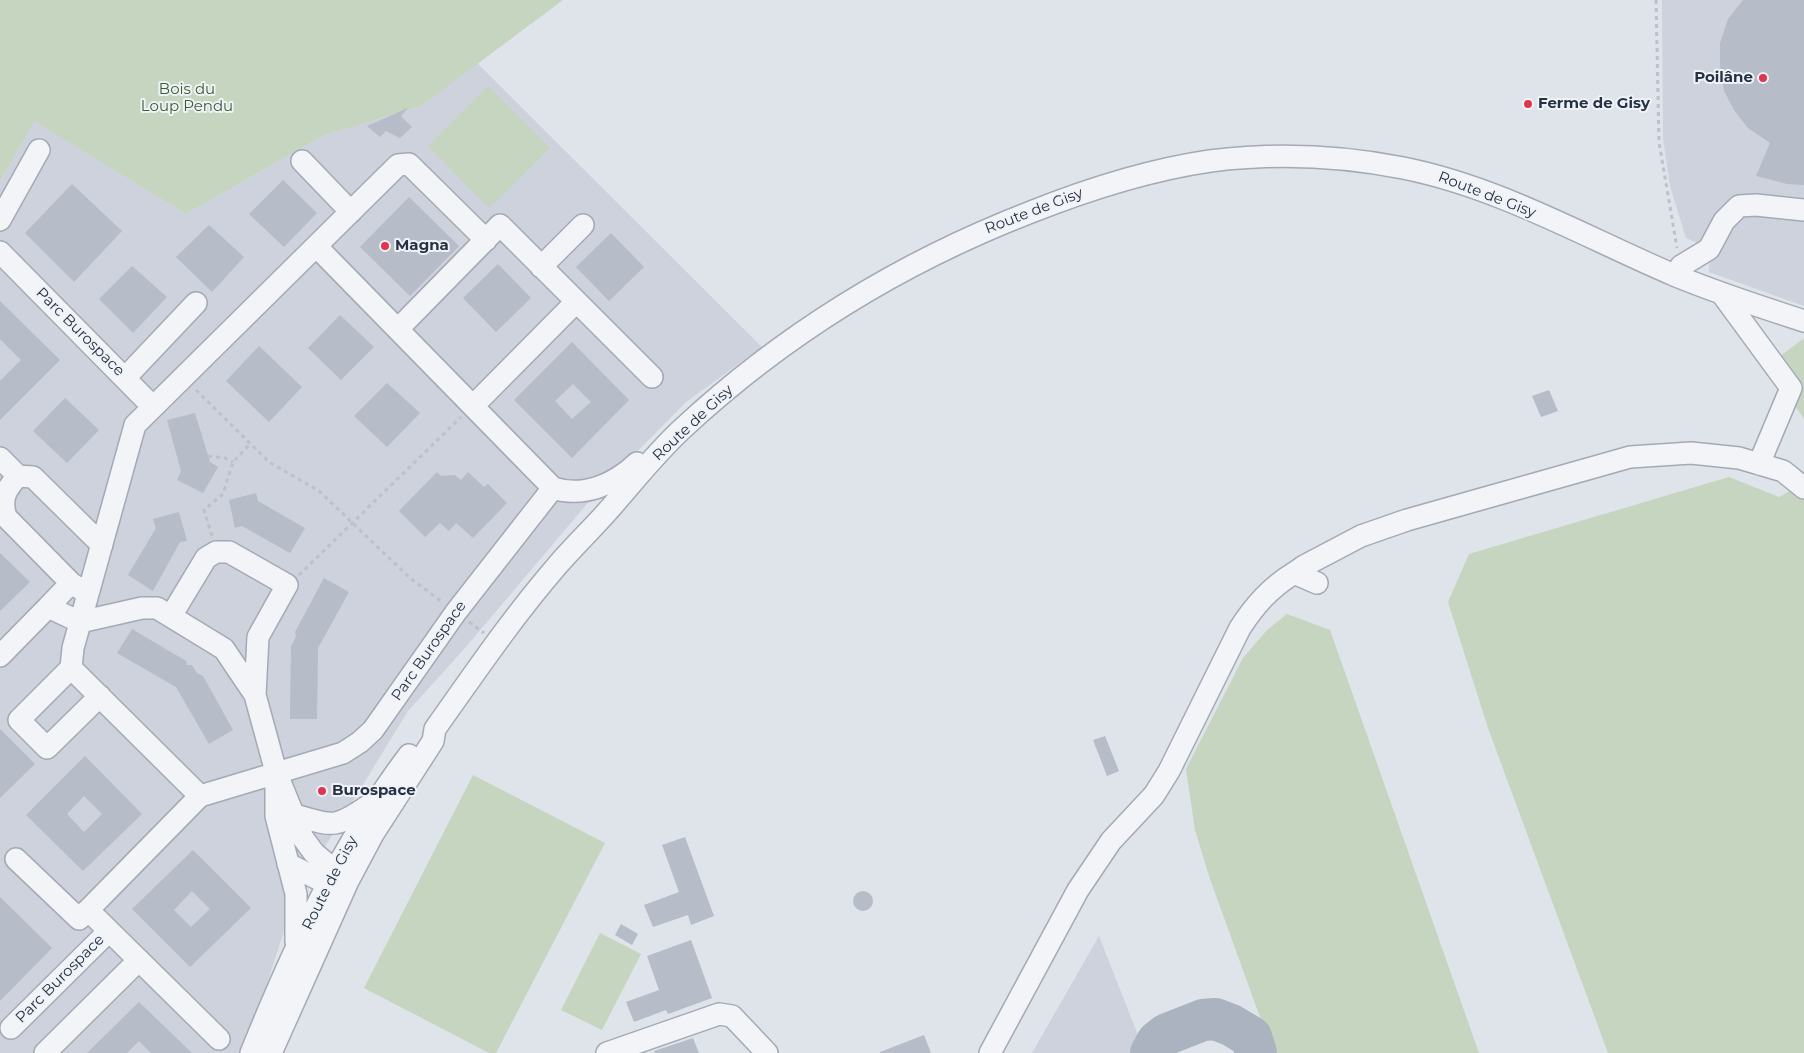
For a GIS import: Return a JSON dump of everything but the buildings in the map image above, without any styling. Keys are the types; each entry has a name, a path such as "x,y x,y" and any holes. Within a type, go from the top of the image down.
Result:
{"street":[{"path":"0,220 39,150"},
{"name":"Route de Gisy","path":"271,1053 338,877 373,834 432,741 435,729 497,642 557,566 678,433 720,395 766,359 866,290 968,237 1090,189 1182,166 1214,161 1263,158 1345,159 1436,175 1498,196 1678,271 1722,294 1804,321"},
{"path":"302,161 351,212"},
{"path":"100,696 47,748 19,720 71,668 71,657 80,622 80,588 102,545 135,425 398,165 409,164 486,240"},
{"path":"1678,271 1709,249 1724,221 1739,206 1756,205 1804,210"},
{"path":"542,267 583,225"},
{"path":"398,329 500,226 652,377"},
{"path":"316,246 553,488 564,492 583,491 604,486 623,477 679,423 720,395"},
{"name":"Parc Burospace","path":"2,258 153,407"},
{"path":"1722,294 1791,388 1759,464"},
{"path":"473,406 576,302"},
{"path":"125,378 196,303"},
{"path":"990,1053 1078,890 1111,841 1154,795 1169,771 1240,628 1263,596 1304,566 1361,536 1407,520 1630,457 1691,453 1739,458 1783,471 1804,488"},
{"path":"0,458 18,476 33,477 102,545"},
{"path":"18,476 2,496 2,510 6,517 80,588"},
{"name":"Parc Burospace","path":"16,859 79,919 200,796 343,753 360,742 385,714 456,612 553,488"},
{"path":"171,616 206,558 216,552 229,552 287,585 258,637 255,695 276,772 308,846 338,877"},
{"path":"1294,574 1317,583"},
{"path":"0,656 48,606 80,588"},
{"path":"48,606 80,622 150,607 157,608 224,649 255,695"},
{"path":"224,649 239,647 258,637"},
{"path":"71,668 200,796"},
{"name":"Route de Gisy","path":"251,1053 296,952 338,877 376,800 424,734 435,729"},
{"path":"276,772 276,816 297,904 296,952"},
{"path":"295,815 336,824 344,822 376,800"},
{"path":"288,864 316,879 338,877"},
{"name":"Parc Burospace","path":"88,910 219,1039"},
{"name":"Parc Burospace","path":"11,1028 109,931"},
{"path":"45,1053 139,960"},
{"path":"607,1053 719,1014 732,1016 767,1053"}],"path":[{"path":"1656,0 1659,142 1678,271"},
{"path":"184,377 269,462 319,491 410,578 497,642"},
{"path":"287,585 353,524 473,406"},
{"path":"216,552 204,510 223,494 233,462 250,444"},
{"path":"208,456 225,458 233,462"}],"shaded area":[{"name":"Poilâne","path":"1662,0 1804,0 1804,306 1709,272 1709,264 1721,253 1686,238 1670,186 1663,139"},
{"path":"477,63 762,347 686,402 597,492 465,648 408,711 296,894 261,1002 241,1053 0,1053 0,181 33,120 186,214 322,136 421,106"},
{"path":"1099,936 1145,1053 1032,1053"}],"green space":[{"name":"Bois du Loup Pendu","path":"0,0 563,0 421,106 322,136 186,214 34,121 0,181"},
{"path":"488,86 550,148 489,208 428,146"},
{"path":"1804,339 1804,419 1768,365"},
{"path":"1729,477 1779,497 1804,483 1804,1053 1608,1053 1488,728 1448,602 1469,554"},
{"path":"1287,614 1330,630 1479,1053 1273,1053 1210,879 1195,830 1186,769 1243,658 1267,630"},
{"path":"473,775 605,843 496,1053 489,1053 364,988"},
{"path":"600,933 641,954 602,1030 561,1010"}],"taxiway":[{"path":"1151,1053 1157,1042 1167,1034 1203,1020 1215,1019 1231,1025 1251,1037 1256,1053"}],"place":[{"name":"Poilâne","path":"1763,78"},
{"name":"Ferme de Gisy","path":"1528,104"},
{"name":"Magna","path":"385,246"},
{"name":"Burospace","path":"322,791"}]}
